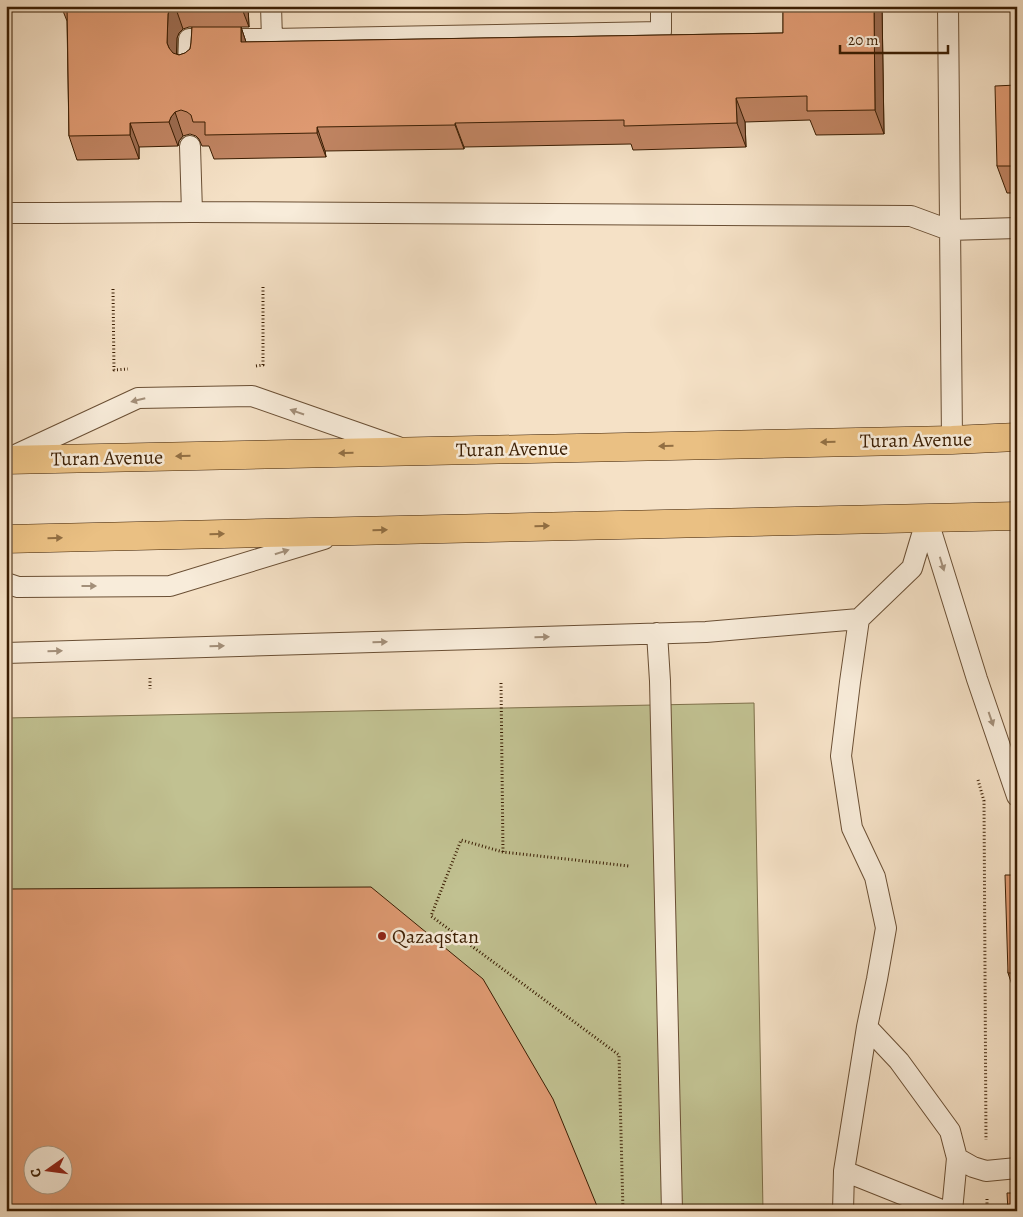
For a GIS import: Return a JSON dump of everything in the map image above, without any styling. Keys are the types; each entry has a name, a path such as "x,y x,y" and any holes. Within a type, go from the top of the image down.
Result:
{"main road":[{"name":"Turan Avenue","path":"6,460 1017,437"},
{"path":"6,539 1017,516"}],"lane":[{"path":"271,6 272,39"},
{"path":"188,67 189,39 661,32 660,6"},
{"path":"948,6 949,230 964,439 1017,425"},
{"path":"190,146 192,212"},
{"path":"6,213 192,212 911,216 949,230 1017,228"},
{"path":"6,460 138,398 252,396 409,451"},
{"path":"843,1211 844,1171 867,1027 878,979 886,928 875,877 852,828 842,756 850,682 859,619 912,568 927,518"},
{"path":"927,518 977,679 1017,796"},
{"path":"6,583 18,587 170,586 350,531"},
{"path":"6,653 657,634 706,632 859,619"},
{"path":"657,634 660,680 672,1211"},
{"path":"867,1027 899,1062 950,1131 957,1158 952,1211"},
{"path":"957,1158 972,1167 986,1171 1017,1168"},
{"path":"844,1171 944,1211"}],"path":[{"path":"253,366 263,365 263,286"},
{"path":"112,289 114,370 134,369"},
{"path":"501,683 503,852"},
{"path":"977,773 984,801 987,1211"},
{"path":"623,1211 619,1056 431,916 460,840 503,852 629,866"}],"green space":[{"name":"Qazaqstan","path":"754,703 763,1211 6,1211 6,718"}],"building":[{"path":"67,6 173,6 168,14 167,43 173,53 179,55 190,49 192,27 241,27 241,42 783,33 783,6 874,6 875,110 807,111 807,96 736,98 737,123 624,126 624,120 455,123 455,125 317,127 317,133 205,135 205,122 193,122 191,115 181,110 175,112 169,122 130,123 130,135 69,136"},
{"path":"1017,85 1017,166 997,166 995,86"},
{"path":"1005,875 1017,875 1017,973 1008,973"},
{"path":"371,887 483,979 553,1099 597,1206 597,1211 6,1211 6,889"},
{"path":"1007,1193 1017,1193 1017,1211 1008,1211"}],"place":[{"name":"Qazaqstan","path":"382,936"}]}
